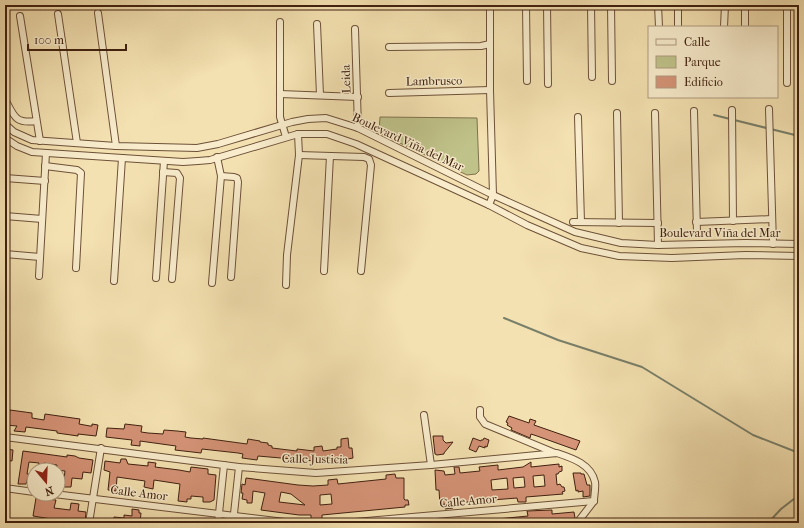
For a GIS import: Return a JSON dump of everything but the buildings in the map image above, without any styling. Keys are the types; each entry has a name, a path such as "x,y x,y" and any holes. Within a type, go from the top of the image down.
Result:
{"street":[{"path":"489,205 493,195 490,90 490,5"},
{"path":"526,5 527,81"},
{"path":"547,5 548,84"},
{"path":"591,5 592,77"},
{"path":"611,5 612,81"},
{"path":"658,5 658,26"},
{"path":"678,5 678,26"},
{"path":"724,26 725,5"},
{"path":"745,5 745,26"},
{"path":"787,5 787,83"},
{"path":"98,13 116,146"},
{"path":"58,14 77,144"},
{"path":"20,16 39,138"},
{"path":"280,22 280,116 286,137"},
{"path":"317,24 320,95"},
{"name":"Leida","path":"355,29 358,128"},
{"path":"389,47 481,46 490,44"},
{"name":"Lambrusco","path":"389,93 490,90"},
{"path":"280,94 358,97"},
{"path":"5,99 16,119 21,122 36,121"},
{"path":"769,109 772,244"},
{"path":"732,110 733,221"},
{"path":"694,111 696,232"},
{"path":"617,113 619,223"},
{"path":"655,113 658,245"},
{"path":"578,117 581,222"},
{"name":"Boulevard Viña del Mar","path":"5,124 22,137 32,140 39,138 77,144 197,148 282,125 308,119 326,118 358,128 493,195 575,232 621,243 658,245 745,243 799,244"},
{"path":"286,285 299,156 298,134"},
{"name":"Boulevard Viña del Mar","path":"5,138 32,152 182,162 210,160 298,134 327,134 356,144 489,205 527,225 581,248 619,256 672,258 745,255 799,256"},
{"path":"39,276 46,152"},
{"path":"299,156 364,157 369,159 371,164 361,271"},
{"path":"324,271 330,156"},
{"path":"212,282 221,176 217,157"},
{"path":"114,281 122,158"},
{"path":"156,278 164,161"},
{"path":"45,166 77,170 81,173 76,268"},
{"path":"163,172 177,173 180,178 172,279"},
{"path":"221,176 237,178 238,182 231,278"},
{"path":"5,178 44,181"},
{"path":"5,216 42,219"},
{"path":"696,222 772,219"},
{"path":"573,222 658,223"},
{"path":"745,243 745,255"},
{"path":"5,254 40,257"},
{"path":"480,410 480,417 485,424 557,453"},
{"path":"424,415 431,465"},
{"name":"Calle Justicia","path":"5,437 224,465 328,473 557,453 575,459 589,469 595,483 594,501"},
{"path":"89,523 100,448"},
{"path":"218,523 224,465"},
{"path":"233,520 239,466"},
{"path":"5,488 26,491"},
{"name":"Calle Amor","path":"66,495 219,514 233,520 293,523"},
{"path":"577,523 594,501"},
{"name":"Calle Amor","path":"344,523 594,501"}],"green space":[{"path":"380,117 477,118 479,171 476,174 467,175 379,133"}],"waterway":[{"path":"714,115 799,136"},
{"path":"504,318 558,340 642,367 753,435 799,453"},
{"path":"768,523 781,509 799,495"}]}
